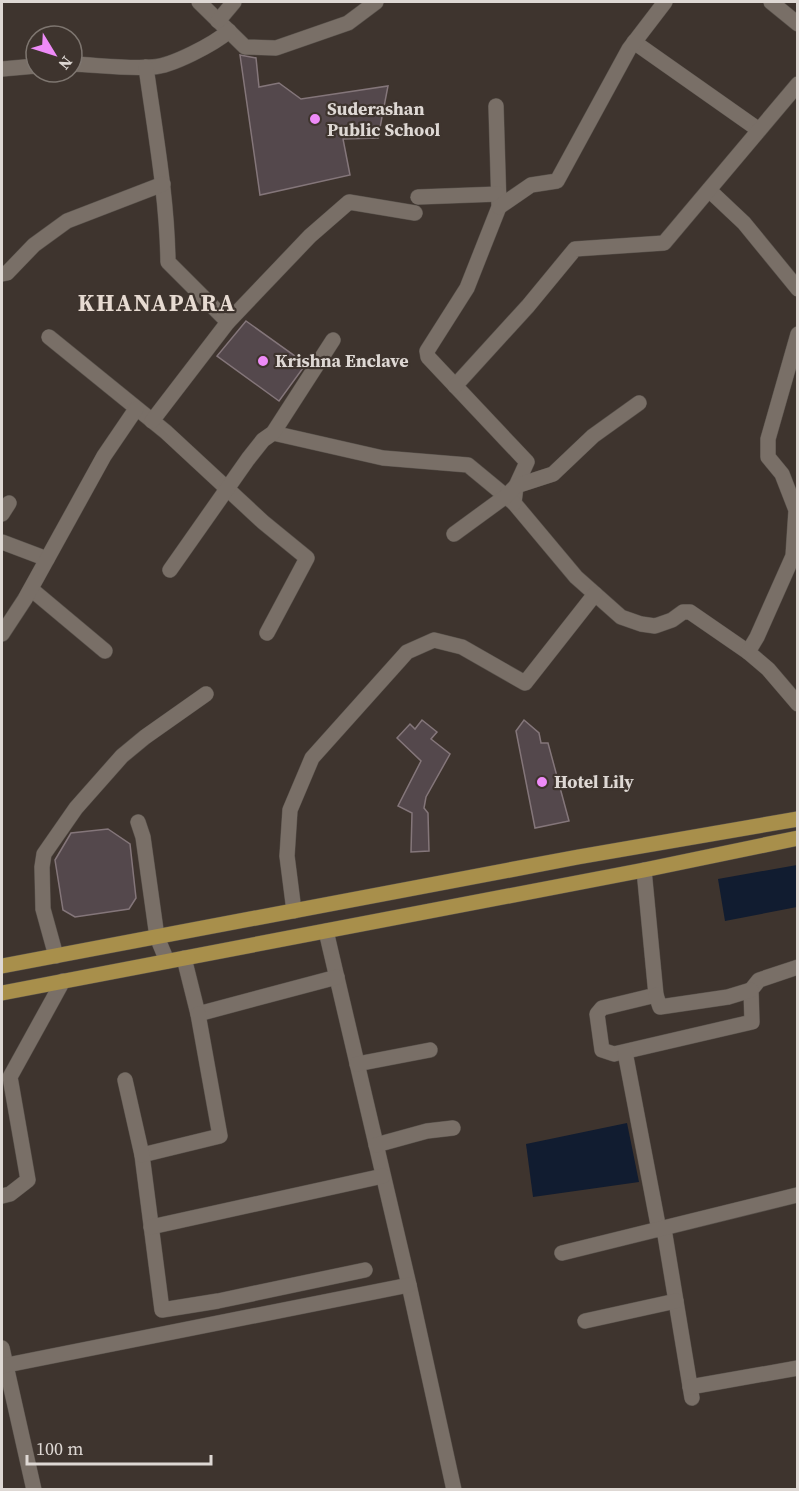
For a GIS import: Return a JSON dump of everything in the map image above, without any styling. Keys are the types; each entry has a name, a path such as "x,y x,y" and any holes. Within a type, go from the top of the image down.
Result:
{"main road":[{"path":"2,966 570,858 798,819"},
{"path":"2,993 644,870 798,838"}],"street":[{"path":"199,2 245,47 276,48 348,23 376,2"},
{"path":"84,64 155,67 182,58 220,40 234,2"},
{"path":"418,197 499,201 531,184 557,181 634,42 665,2"},
{"path":"771,2 798,24"},
{"path":"634,42 759,130"},
{"path":"2,69 24,67"},
{"path":"146,67 163,184 168,262 228,322"},
{"path":"455,386 528,306 575,249 664,243 798,84"},
{"path":"496,106 499,201 467,288 427,351 428,357 527,462 512,495"},
{"path":"2,274 8,273 34,245 68,221 163,184"},
{"path":"709,190 744,223 798,290"},
{"path":"152,421 228,322 310,236 350,202 415,213"},
{"path":"748,652 794,564 796,510 782,474 768,457 768,439 798,334"},
{"path":"49,337 152,421 263,522 307,558 267,633"},
{"path":"170,570 263,440 273,433 333,340"},
{"path":"454,534 512,495 553,474 593,436 639,403"},
{"path":"2,634 31,589 104,456 136,409"},
{"path":"273,433 383,458 468,465 512,495 576,577 621,616 641,624 655,626 672,620 683,612 690,612 748,652 768,669 798,704"},
{"path":"2,542 48,559"},
{"path":"31,589 105,651"},
{"path":"294,911 287,856 290,810 312,758 407,651 434,640 462,647 525,683 595,594"},
{"path":"56,956 44,909 42,867 44,854 76,808 122,756 206,694"},
{"path":"138,822 143,837 157,937 167,961"},
{"path":"644,870 656,995 660,1007 728,998 751,990 759,980 798,967"},
{"path":"326,931 409,1285 454,1490"},
{"path":"142,1155 220,1136 198,1014 184,958"},
{"path":"198,1014 337,977"},
{"path":"2,1197 10,1194 28,1180 10,1077 63,981"},
{"path":"656,995 602,1008 597,1014 602,1050 614,1054 625,1052 752,1022 751,990"},
{"path":"357,1064 430,1050"},
{"path":"625,1052 676,1301 691,1392 798,1368"},
{"path":"125,1080 142,1155 162,1310 218,1301 365,1270"},
{"path":"376,1145 427,1131 453,1128"},
{"path":"151,1227 383,1176"},
{"path":"561,1253 797,1195"},
{"path":"3,1366 409,1285"},
{"path":"585,1321 676,1301"},
{"path":"2,1348 3,1366 34,1490"}],"water":[{"path":"797,865 797,907 725,921 718,879"},
{"path":"627,1123 639,1182 533,1197 526,1144"}],"building":[{"name":"Suderashan Public School","path":"240,55 256,58 259,87 279,83 301,99 388,86 378,138 343,139 350,175 260,195"},
{"name":"Krishna Enclave","path":"246,321 306,364 279,401 217,356"},
{"path":"422,720 437,732 431,739 450,754 426,797 424,808 428,813 429,851 411,852 412,813 398,806 421,761 397,738 410,724 415,729"},
{"name":"Hotel Lily","path":"524,720 539,733 541,743 548,743 569,821 535,828 516,731"},
{"path":"108,829 130,844 136,898 129,909 75,917 63,910 55,860 71,833"}],"place":[{"name":"Suderashan Public School","path":"315,119"},
{"name":"Krishna Enclave","path":"263,361"},
{"name":"Hotel Lily","path":"542,782"}],"district":[{"name":"KHANAPARA","path":"157,303"}]}
